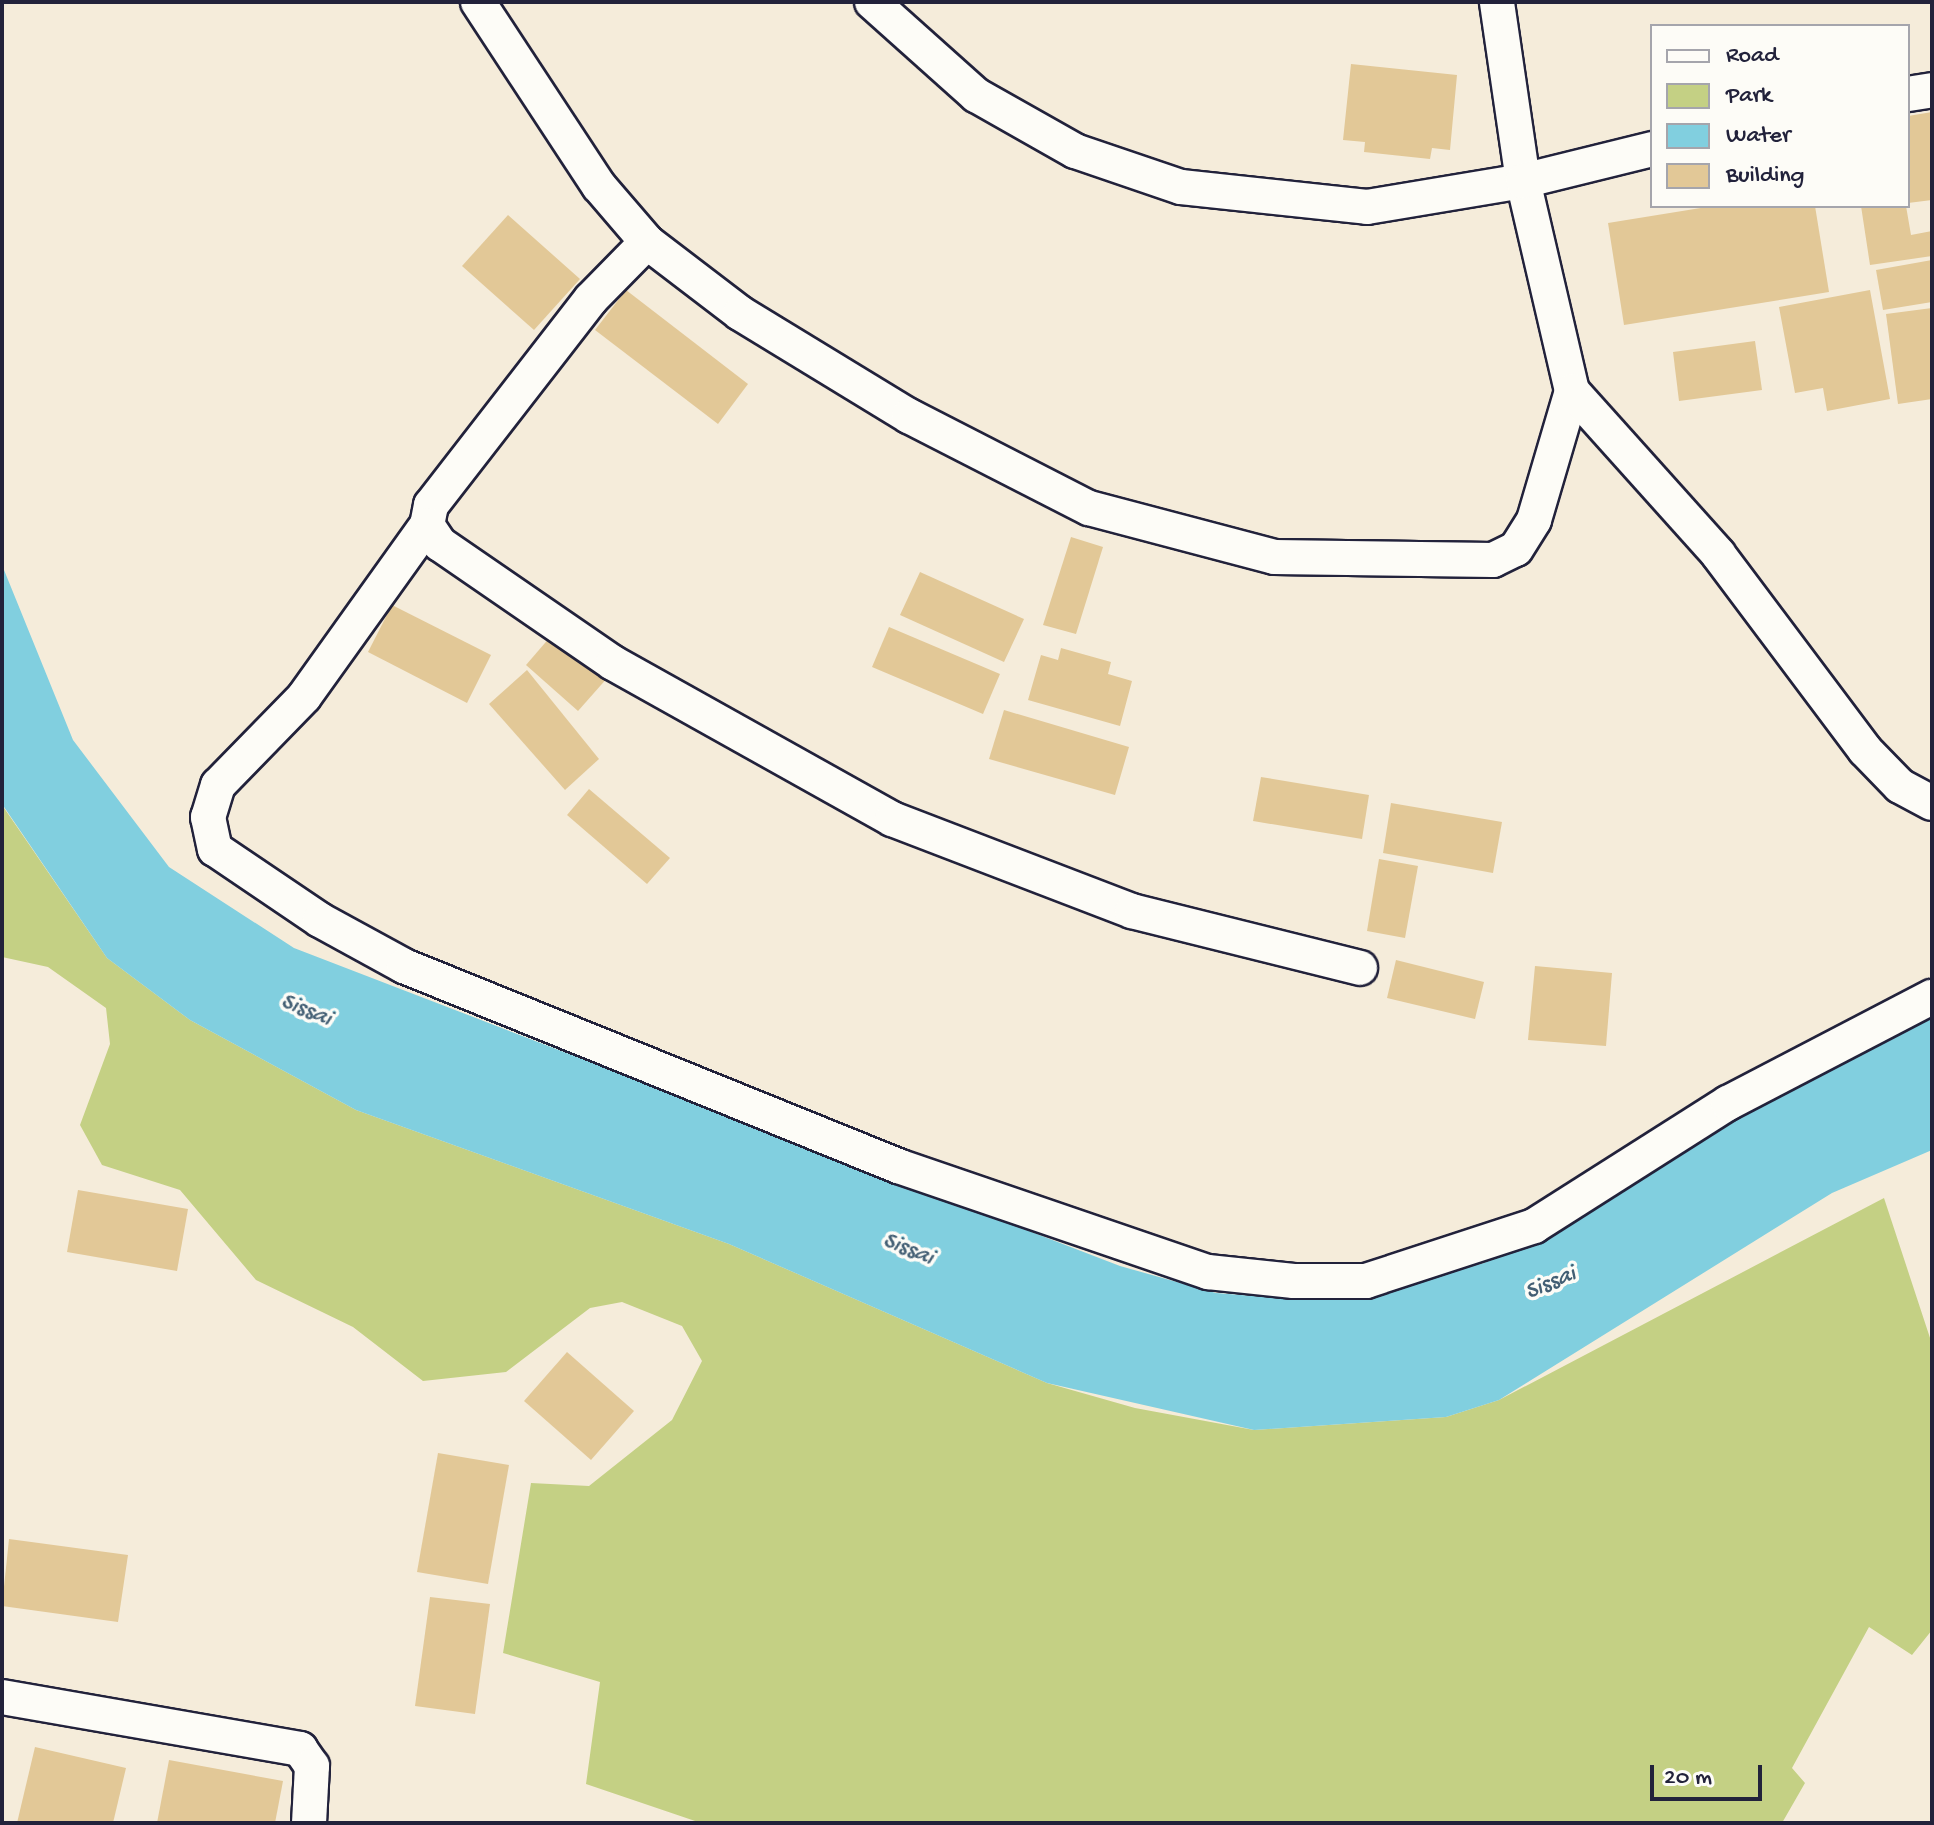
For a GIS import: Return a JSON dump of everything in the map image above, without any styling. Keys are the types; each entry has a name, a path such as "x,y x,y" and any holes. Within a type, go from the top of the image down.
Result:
{"street":[{"path":"478,2 599,186 647,242 740,313 896,409 1075,501 1274,557 1493,560 1516,549 1534,520 1572,391"},
{"path":"872,2 976,95 1075,151 1181,187 1367,207 1523,181 1650,149"},
{"path":"1497,2 1523,181 1572,391 1718,554 1865,750 1900,786 1932,803"},
{"path":"1910,94 1932,90"},
{"path":"647,242 562,335 431,505 427,525 304,697 218,785 208,817 215,849 404,966 898,1166 1208,1272 1366,1281 1534,1226 1728,1103 1932,997"},
{"path":"427,525 440,544 613,663 892,819 1132,911 1360,968"},
{"path":"2,1697 300,1749 312,1766 309,1823"}],"green space":[{"path":"2,805 107,958 190,1020 356,1110 729,1244 1047,1383 1135,1408 1254,1430 1446,1417 1499,1400 1884,1198 1932,1344 1932,1630 1912,1655 1869,1627 1792,1768 1805,1783 1782,1823 701,1823 586,1784 600,1682 503,1653 531,1483 589,1486 672,1420 702,1361 682,1326 622,1302 590,1308 506,1372 423,1381 353,1327 256,1280 180,1190 102,1165 80,1125 110,1044 106,1008 48,967 2,957"}],"water":[{"name":"Sissai","path":"2,565 73,740 169,867 294,948 1120,1266 1216,1293 1292,1299 1376,1294 1484,1263 1847,1055 1932,1017 1932,1150 1832,1193 1499,1400 1446,1417 1254,1430 1047,1383 729,1244 356,1110 190,1020 107,958 2,804"}],"building":[{"path":"1351,64 1457,75 1450,150 1432,148 1430,159 1364,152 1365,142 1343,140"},
{"path":"1932,112 1932,200 1910,203 1910,116"},
{"path":"1701,208 1815,208 1829,292 1624,325 1608,223"},
{"path":"1861,208 1906,208 1911,235 1932,231 1932,256 1870,265"},
{"path":"508,215 580,279 534,330 462,266"},
{"path":"1932,260 1932,302 1883,310 1876,270"},
{"path":"626,290 748,384 718,424 595,330"},
{"path":"1870,290 1890,399 1827,411 1823,388 1795,393 1779,307"},
{"path":"1932,308 1932,399 1898,404 1886,314"},
{"path":"1755,341 1762,390 1679,401 1673,352"},
{"path":"1071,537 1103,547 1076,634 1043,625"},
{"path":"920,572 1024,619 1004,662 900,615"},
{"path":"392,605 491,655 467,703 368,652"},
{"path":"889,627 1000,674 983,714 872,667"},
{"path":"557,629 609,676 578,711 526,665"},
{"path":"1061,648 1111,662 1108,674 1132,681 1120,726 1028,700 1041,655 1058,660"},
{"path":"527,670 599,759 565,790 489,704"},
{"path":"1004,710 1129,747 1115,795 989,759"},
{"path":"1261,777 1369,795 1362,839 1253,821"},
{"path":"589,789 670,858 647,884 567,815"},
{"path":"1391,803 1502,822 1493,873 1383,853"},
{"path":"1379,859 1418,866 1405,938 1367,931"},
{"path":"1396,960 1484,982 1475,1019 1387,998"},
{"path":"1535,966 1612,973 1606,1046 1528,1040"},
{"path":"78,1190 188,1209 177,1271 67,1252"},
{"path":"567,1352 634,1411 591,1460 524,1401"},
{"path":"438,1453 509,1465 488,1584 417,1572"},
{"path":"9,1539 128,1555 118,1622 2,1606"},
{"path":"430,1597 490,1604 475,1714 415,1706"},
{"path":"35,1747 126,1768 113,1823 17,1823"},
{"path":"169,1760 283,1781 275,1823 157,1823"}]}
